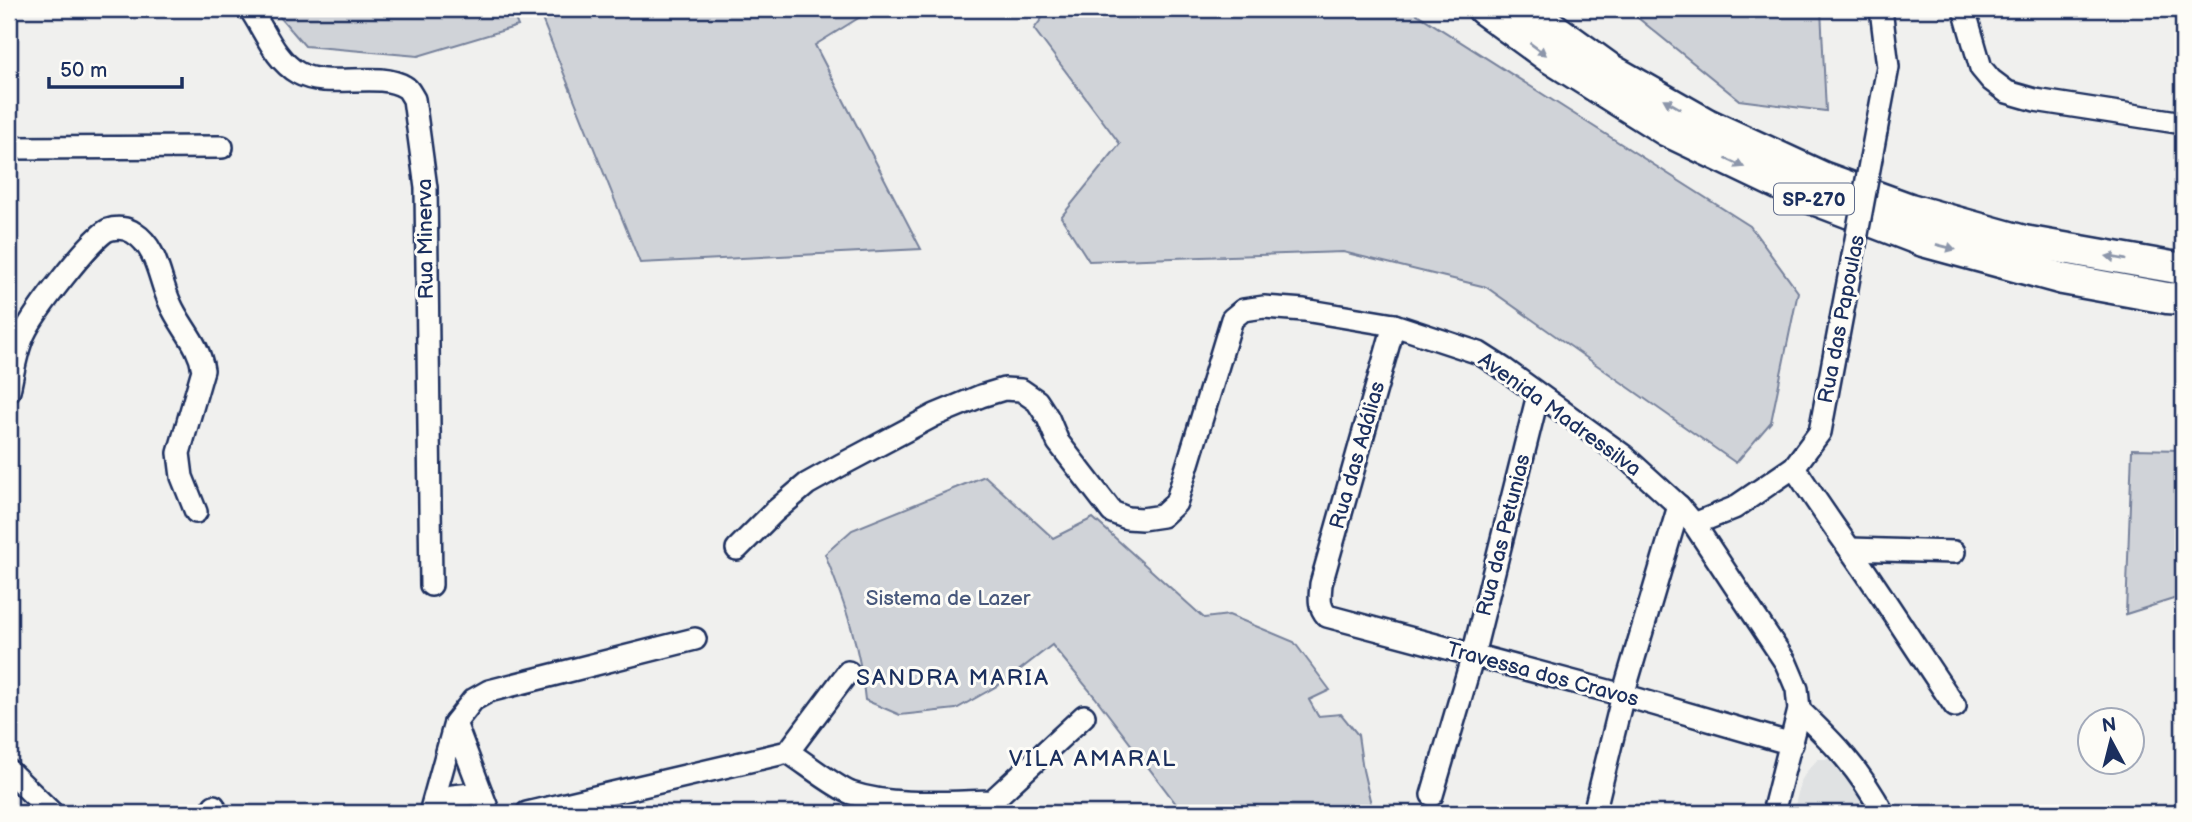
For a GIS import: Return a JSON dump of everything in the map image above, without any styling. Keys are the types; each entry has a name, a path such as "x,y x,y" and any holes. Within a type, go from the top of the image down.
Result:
{"highway":[{"name":"SP-270","path":"1483,9 1549,57 1667,131 1795,192 1923,241 2063,279 2183,299"},
{"name":"SP-270","path":"1527,9 1610,69 1707,124 1822,177 1910,209 2024,241 2183,269"}],"street":[{"name":"Rua Minerva","path":"250,9 281,60 300,74 328,80 391,81 407,88 414,99 426,188 431,585"},
{"name":"Rua das Papoulas","path":"1694,524 1734,508 1794,467 1820,432 1888,66 1881,9"},
{"path":"1964,9 1982,68 2007,92 2035,100 2183,123"},
{"path":"9,148 222,147"},
{"path":"9,391 23,335 43,303 96,239 109,230 122,228 134,233 149,246 170,304 201,356 204,370 179,453 182,477 196,512"},
{"name":"Avenida Madressilva","path":"737,549 807,484 947,410 1004,390 1021,390 1037,401 1058,442 1112,512 1142,519 1162,516 1176,503 1232,319 1244,310 1265,307 1304,310 1394,325 1479,353 1504,369 1616,450 1679,506 1694,524 1786,663 1797,690 1799,710 1773,813"},
{"name":"Rua das Adálias","path":"1321,584 1394,325"},
{"name":"Rua das Petunias","path":"1432,795 1473,655 1538,395"},
{"path":"1794,467 1955,706"},
{"path":"1594,813 1623,695 1679,506"},
{"path":"1850,549 1954,552"},
{"name":"Travessa dos Cravos","path":"1321,584 1320,602 1327,616 1623,695 1792,744"},
{"path":"432,807 455,723 473,700 489,691 695,639"},
{"path":"527,813 788,752 848,672"},
{"path":"1799,710 1841,750 1883,813"},
{"path":"788,752 849,792 868,797 989,807 1084,716"},
{"path":"455,723 485,803"},
{"path":"9,771 52,813"},
{"path":"432,807 453,796 485,803"}],"shaded area":[{"path":"1818,759 1830,759 1842,766 1865,802 1868,813 1793,813 1801,781"}],"green space":[{"path":"273,9 511,9 518,26 418,56 305,46"},
{"path":"538,9 873,9 815,45 921,249 640,263"},
{"path":"1049,9 1409,9 1750,226 1798,292 1771,422 1736,463 1486,287 1343,252 1089,261 1061,217 1120,144 1034,29"},
{"path":"1627,9 1821,9 1826,111 1739,100"},
{"path":"2132,449 2183,450 2183,596 2126,614"},
{"name":"Sistema de Lazer","path":"985,476 1053,538 1093,518 1204,618 1229,615 1294,642 1330,690 1309,700 1318,716 1341,714 1358,735 1373,813 1183,813 1052,645 1004,682 956,709 900,715 865,700 851,626 825,554 852,530"}],"district":[{"name":"SANDRA MARIA","path":"953,677"},
{"name":"VILA AMARAL","path":"1093,758"}]}
